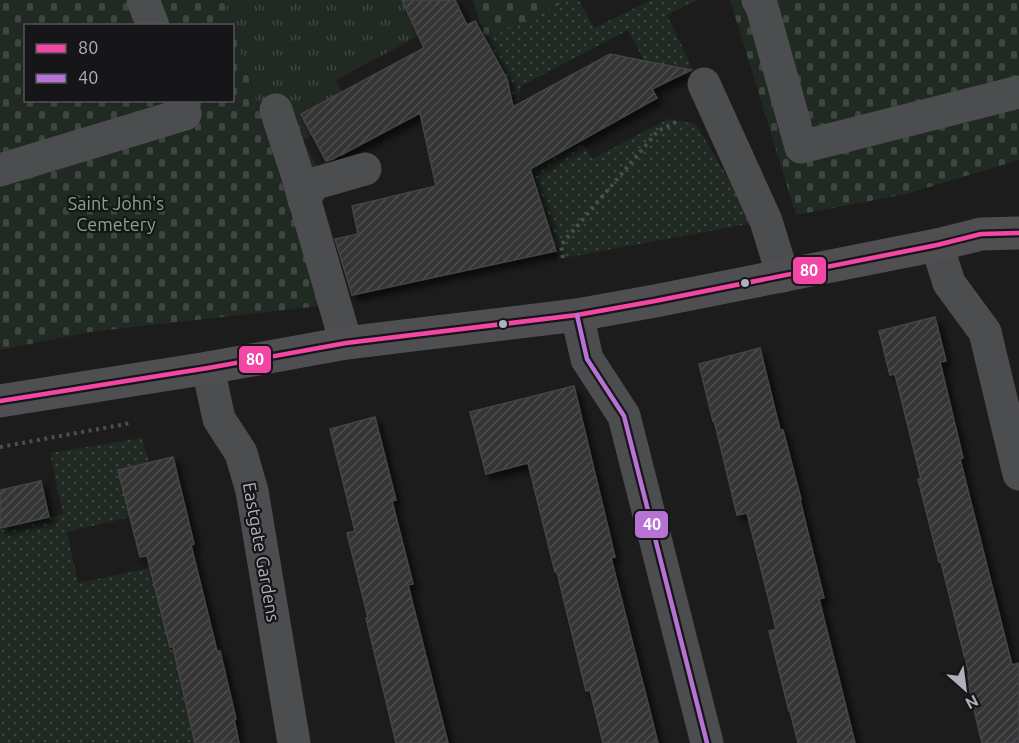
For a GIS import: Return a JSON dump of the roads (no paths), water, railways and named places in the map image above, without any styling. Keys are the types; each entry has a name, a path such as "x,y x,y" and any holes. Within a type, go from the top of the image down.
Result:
{"main road":[{"path":"981,234 1019,214"},
{"path":"1,401 346,344 577,315 783,276 981,234 1019,232"}],"street":[{"path":"143,0 152,24"},
{"path":"758,0 762,7 801,147 1019,92"},
{"path":"709,93 766,221 783,276"},
{"path":"0,171 185,114 181,102"},
{"path":"276,110 346,344"},
{"path":"304,200 313,184 365,169"},
{"path":"937,245 949,283 985,332 1019,474"},
{"path":"577,315 586,359 624,417 707,743"},
{"name":"Eastgate Gardens","path":"208,368 219,418 241,453 252,491 294,743"}],"park label":[{"name":"Saint John's Cemetery","path":"116,214"}]}
